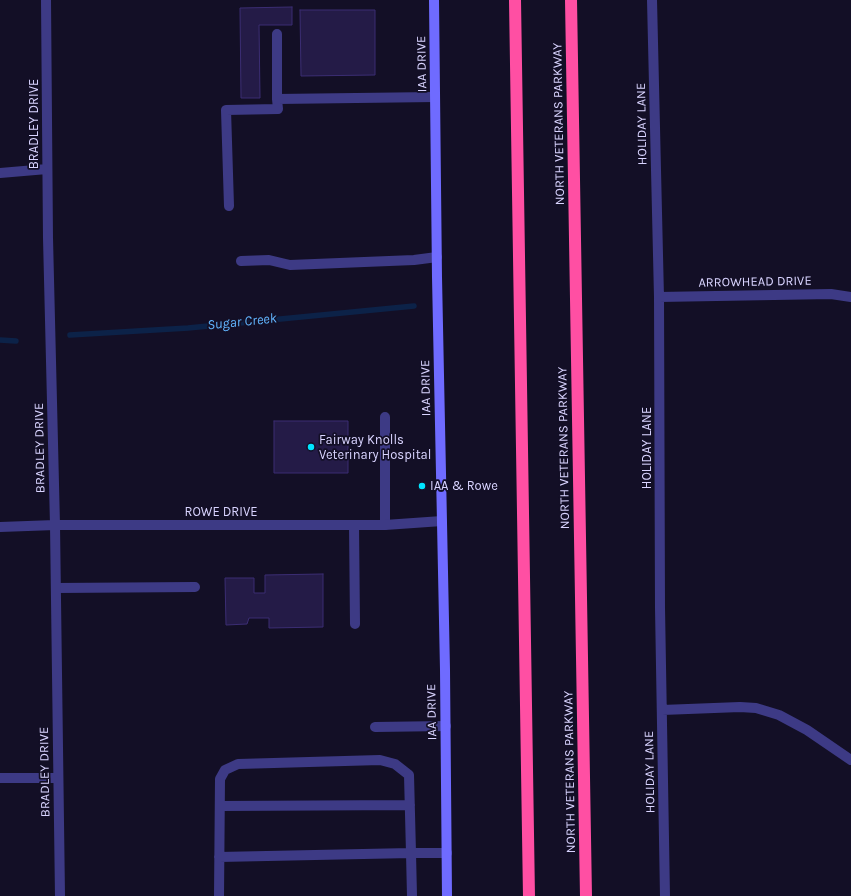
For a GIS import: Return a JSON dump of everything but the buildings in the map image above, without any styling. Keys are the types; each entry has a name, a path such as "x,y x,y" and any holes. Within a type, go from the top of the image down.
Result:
{"highway":[{"path":"515,0 529,896"},
{"name":"NORTH VETERANS PARKWAY","path":"571,0 586,896"}],"street":[{"name":"BRADLEY DRIVE","path":"46,0 47,169 55,525 60,896"},
{"name":"IAA DRIVE","path":"434,0 437,257 446,726 447,896"},
{"name":"HOLIDAY LANE","path":"652,0 659,297 660,608 665,896"},
{"path":"228,206 226,110 278,109 277,34"},
{"path":"277,99 435,97"},
{"path":"0,173 47,169"},
{"path":"241,261 269,260 290,265 414,260 437,257"},
{"name":"ARROWHEAD DRIVE","path":"659,297 831,294 851,297"},
{"path":"385,417 385,525"},
{"name":"ROWE DRIVE","path":"0,527 55,525 385,525 442,521"},
{"path":"354,525 355,624"},
{"path":"56,588 195,587"},
{"path":"662,710 756,708 778,715 807,730 851,760"},
{"path":"375,727 446,726"},
{"path":"219,896 220,779 225,770 238,764 380,760 395,764 409,775 412,896"},
{"path":"0,778 58,778"},
{"path":"220,806 410,805"},
{"path":"219,857 411,852 447,853"}],"waterway":[{"name":"Sugar Creek","path":"70,335 188,328 414,306"},
{"name":"Sugar Creek","path":"0,340 16,341"}],"place":[{"name":"Fairway Knolls Veterinary Hospital","path":"311,447"},
{"name":"IAA & Rowe","path":"422,486"}]}
